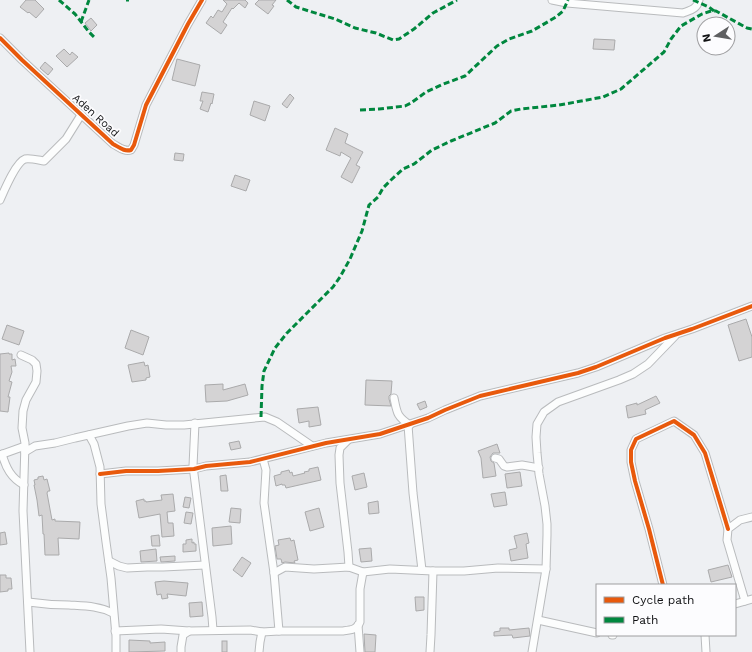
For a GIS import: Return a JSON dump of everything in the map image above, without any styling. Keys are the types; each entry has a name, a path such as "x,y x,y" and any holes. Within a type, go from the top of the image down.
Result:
{"street":[{"name":"Aden Road","path":"0,38 113,144 127,151 131,150 134,145 146,105 202,0"},
{"path":"552,0 567,3 683,13 690,11 697,6 698,0"},
{"path":"0,200 16,167 26,159 44,161 66,139 81,115"},
{"path":"100,474 126,471 194,469 206,466 250,462 312,446 380,434 428,418 480,396 584,371 752,306"},
{"path":"532,652 546,569 548,524 539,468 536,437 537,424 544,412 558,402 633,374 648,364 675,335"},
{"path":"22,354 36,364 38,371 36,382 26,400 23,411 22,428 25,449 23,511 30,652"},
{"path":"394,398 400,417 409,425 413,493 422,570"},
{"path":"24,485 9,472 1,455 89,434 147,423 174,425 195,424 265,417 277,422 312,446"},
{"path":"663,584 635,481 631,462 631,450 636,439 674,421 694,434 705,453 728,529 727,540 748,600 736,604"},
{"path":"195,424 193,446 194,469 212,617 212,630"},
{"path":"89,434 94,444 100,467 101,504 109,561 116,652"},
{"path":"348,440 340,448 339,456 340,483 349,567"},
{"path":"495,458 499,459 504,466 507,467 522,465 539,468"},
{"path":"263,459 266,470 264,503 274,573 279,631"},
{"path":"728,529 740,520 752,517"},
{"path":"109,561 127,568 163,568 205,565"},
{"path":"274,573 285,567 314,569 349,567 363,572 390,569 422,570 433,572 498,568 546,569"},
{"path":"360,652 358,625 360,622 360,589 363,572"},
{"path":"430,652 433,572"},
{"path":"28,602 96,607 106,609 113,613"},
{"path":"538,620 596,633"},
{"path":"115,631 161,629 189,631 250,630 262,632 342,631 355,628 358,625"},
{"path":"181,652 184,635 189,631"},
{"path":"259,652 262,632"},
{"path":"705,636 706,652"}],"building":[{"path":"26,0 35,0 44,9 36,18 20,7"},
{"path":"223,0 245,0 248,3 245,8 239,3 233,9 232,8 223,22 227,25 221,34 206,23 211,16 213,18 218,10 222,12 227,4"},
{"path":"259,0 276,0 272,5 274,6 268,14 255,4"},
{"path":"91,18 97,25 91,31 85,23"},
{"path":"594,39 615,40 614,50 593,49"},
{"path":"64,49 70,55 72,52 78,57 67,67 56,56"},
{"path":"177,59 200,65 195,86 172,80"},
{"path":"45,62 53,69 48,75 40,68"},
{"path":"202,92 214,94 212,104 211,103 208,112 200,109 203,101 200,101"},
{"path":"290,94 294,98 287,108 282,104"},
{"path":"254,101 270,106 265,121 250,115"},
{"path":"335,128 348,134 345,143 363,152 356,165 360,167 352,183 341,177 351,158 341,152 340,156 326,150"},
{"path":"175,153 184,154 183,161 174,160"},
{"path":"235,175 250,180 246,191 231,186"},
{"path":"746,319 752,337 752,357 739,361 728,325"},
{"path":"7,325 24,331 19,345 2,339"},
{"path":"131,330 149,337 143,355 125,348"},
{"path":"0,354 12,354 12,360 15,359 16,366 11,366 12,372 9,381 12,382 8,397 10,397 8,412 0,411"},
{"path":"144,362 145,366 148,365 150,377 146,378 146,380 132,382 128,365"},
{"path":"366,380 392,381 391,394 389,396 391,406 365,405"},
{"path":"223,384 223,390 245,384 248,395 227,401 206,402 205,385"},
{"path":"656,396 660,403 645,410 646,414 628,418 626,406 637,403 637,405"},
{"path":"425,401 427,407 420,410 417,404"},
{"path":"318,407 321,425 309,427 309,421 299,423 297,409"},
{"path":"239,441 241,448 231,450 229,443"},
{"path":"497,444 500,453 493,453 490,457 491,461 494,463 496,476 483,478 481,458 478,451"},
{"path":"318,467 321,480 286,488 285,485 282,484 276,486 274,476 281,474 281,472 289,470 290,473 292,472 293,476 305,473 304,472 309,471 309,469"},
{"path":"520,472 522,486 507,488 505,474"},
{"path":"364,473 367,487 355,490 352,476"},
{"path":"226,475 228,491 221,491 220,476"},
{"path":"43,476 44,480 47,479 50,491 47,493 52,520 55,519 55,521 80,522 79,539 58,538 59,555 45,555 42,515 39,516 34,485 34,480"},
{"path":"505,492 507,505 494,507 491,494"},
{"path":"173,494 175,511 167,512 168,523 173,523 174,536 162,537 160,514 139,518 136,501 144,499 146,502 162,500 161,495"},
{"path":"185,497 191,498 189,508 183,507"},
{"path":"378,501 379,513 369,514 368,503"},
{"path":"231,508 241,509 240,523 229,522"},
{"path":"319,508 324,527 310,531 305,512"},
{"path":"186,512 193,513 191,524 184,523"},
{"path":"231,526 232,544 213,546 212,528"},
{"path":"5,532 7,544 0,545 0,533"},
{"path":"527,533 529,543 526,544 528,558 511,561 509,550 517,548 514,536"},
{"path":"159,535 160,546 152,546 151,536"},
{"path":"290,538 291,541 294,540 298,560 294,561 295,563 282,563 281,559 277,559 275,546 279,545 278,540"},
{"path":"192,539 192,543 194,542 194,544 196,544 196,551 183,552 183,544 186,544 186,540"},
{"path":"371,548 372,561 361,562 359,549"},
{"path":"156,549 157,561 141,562 140,551"},
{"path":"175,556 175,561 161,562 160,557"},
{"path":"242,557 251,563 242,577 233,570"},
{"path":"728,565 732,577 711,582 708,570"},
{"path":"0,575 6,575 6,578 11,578 12,589 0,592"},
{"path":"164,581 188,583 186,596 167,594 168,598 162,599 161,594 157,595 155,582"},
{"path":"415,597 424,597 424,610 416,611"},
{"path":"202,602 203,616 190,617 189,603"},
{"path":"500,628 509,628 509,630 529,628 530,636 513,638 512,635 494,636 494,632 500,631"},
{"path":"364,634 376,635 375,652 365,652"},
{"path":"129,640 150,641 150,643 165,642 165,651 129,652"},
{"path":"222,641 227,641 227,652 222,652"}],"marked path":[{"path":"59,0 75,14 96,39"},
{"path":"81,22 89,0"},
{"path":"287,0 296,7 335,19 355,28 376,33 393,40 399,39 433,13 457,0"},
{"path":"360,110 405,106 426,92 465,76 497,46 509,39 532,31 556,17 563,11 568,0"},
{"path":"693,0 709,7 714,11"},
{"path":"261,417 264,371 275,348 287,333 333,287 350,259 362,231 369,205 378,197 383,188 403,169 414,164 432,150 495,123 511,111 559,105 603,97 621,89 664,52 671,39 681,26 702,14 716,11 747,28 752,29"}],"cycle path":[{"path":"0,38 113,144 124,150 131,150 134,145 146,105 202,0"},
{"path":"100,474 126,471 194,469 206,466 250,462 326,443 380,434 428,418 480,396 578,373 596,367 665,338 752,306"},
{"path":"663,584 631,462 631,450 636,439 674,421 694,435 705,453 728,529"}]}
